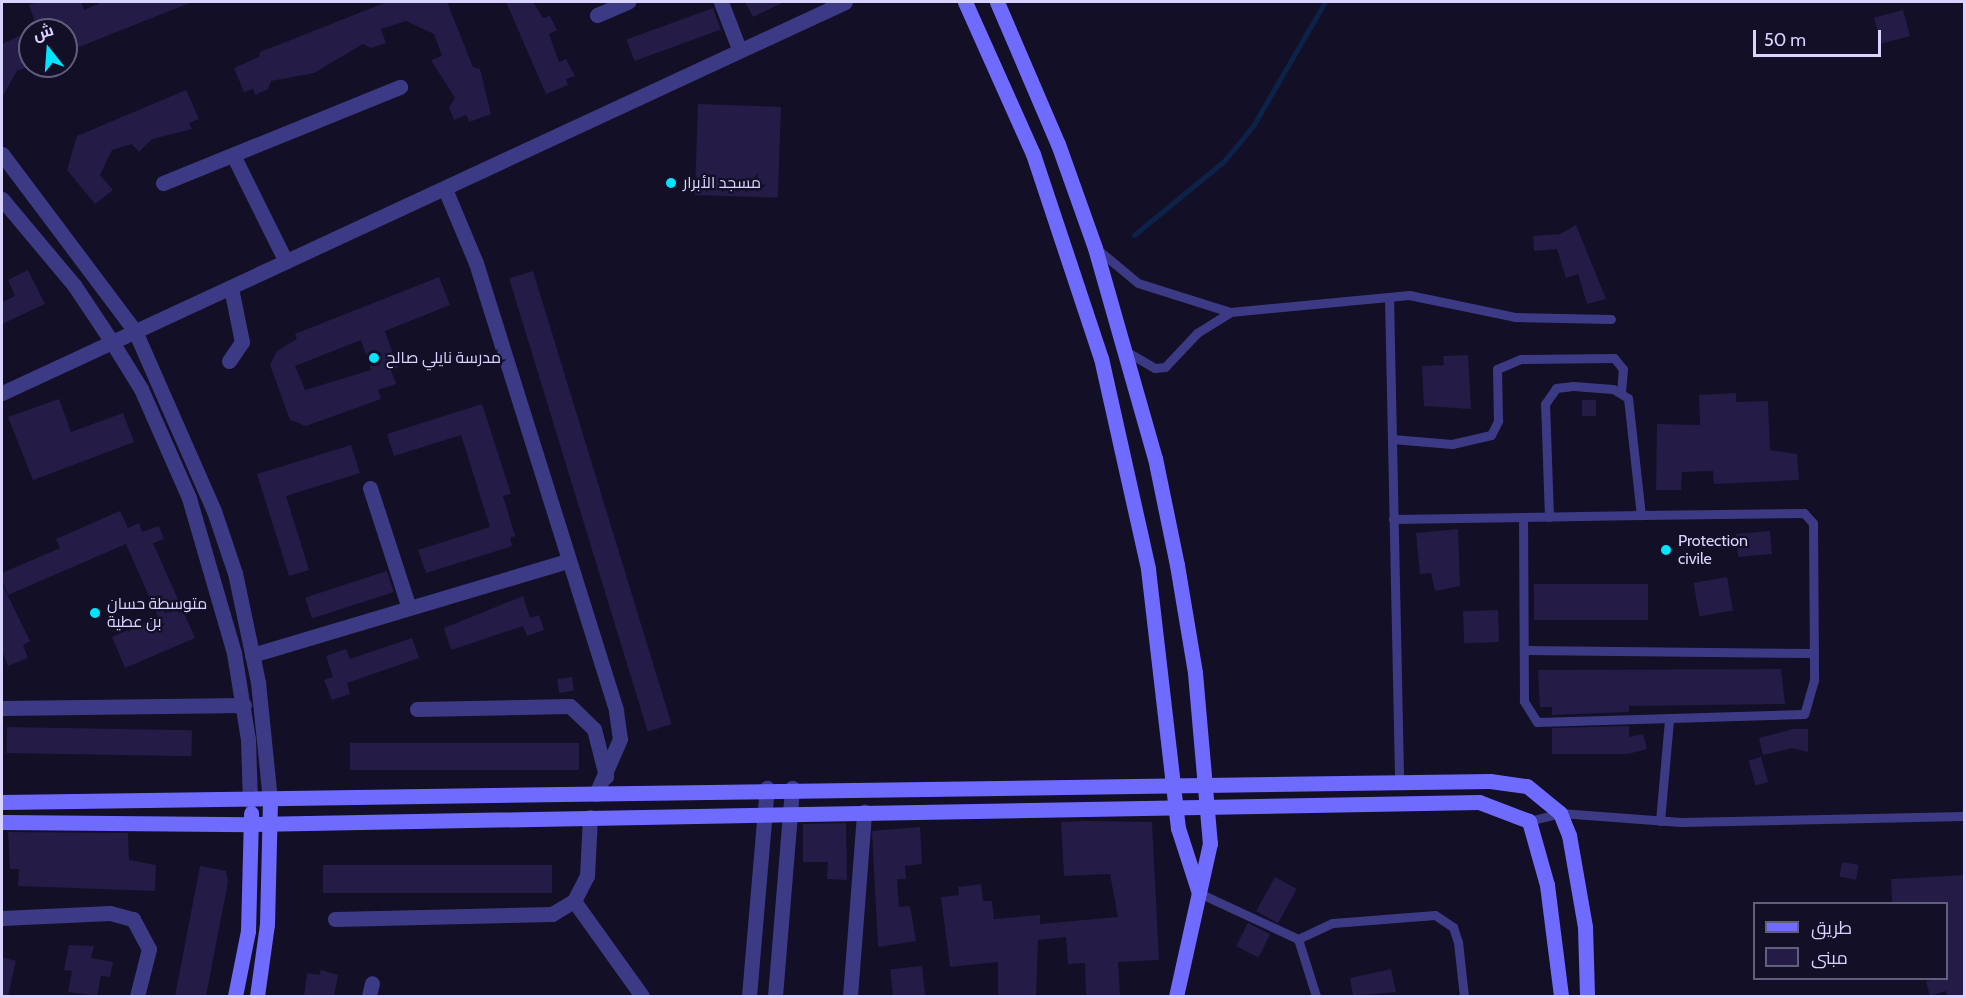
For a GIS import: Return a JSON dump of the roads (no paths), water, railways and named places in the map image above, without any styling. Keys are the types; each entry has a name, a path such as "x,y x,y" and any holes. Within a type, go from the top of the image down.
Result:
{"main road":[{"path":"965,2 1033,154 1101,358 1148,569 1175,806 1182,848 1199,893"},
{"path":"997,2 1054,134 1095,248 1127,352 1177,565 1208,782 1209,862 1199,893 1176,996"},
{"path":"2,802 270,801 767,788 1399,778 1527,786 1560,813 1569,835 1585,927 1587,996"},
{"path":"236,996 248,931 250,801"},
{"path":"257,996 271,823 270,801"},
{"path":"2,822 251,824 765,812 1479,802 1529,821 1547,885 1562,996"}],"street":[{"path":"597,15 628,2"},
{"path":"721,2 739,49"},
{"path":"2,393 445,189 739,49 846,2"},
{"path":"163,183 400,87"},
{"path":"2,154 135,331 214,512 252,655 270,801"},
{"path":"233,155 285,262"},
{"path":"445,189 476,263 619,724 616,754 596,794"},
{"path":"2,199 74,285 112,342 141,389 189,498 220,598 244,705 250,801"},
{"path":"229,361 239,350 242,331 231,288"},
{"path":"370,488 409,608"},
{"path":"252,655 567,561"},
{"path":"2,708 244,705"},
{"path":"417,709 570,706 594,729 606,776"},
{"path":"749,996 767,788"},
{"path":"775,996 792,788"},
{"path":"850,996 864,812"},
{"path":"335,919 542,916 574,901 587,876 590,817"},
{"path":"574,901 642,996"},
{"path":"2,918 110,913 133,919 149,949 137,996"}],"lane":[{"path":"1095,248 1138,284 1230,312 1389,297 1427,296 1515,316 1611,319"},
{"path":"1389,297 1399,778"},
{"path":"1127,352 1155,368 1165,367 1197,333 1230,312"},
{"path":"1392,439 1452,444 1491,435 1498,421 1497,369 1521,359 1614,358 1623,369 1622,392 1632,409 1641,515"},
{"path":"1549,517 1549,396 1556,388 1573,386 1622,392"},
{"path":"1393,519 1641,515 1804,513 1813,523 1814,653 1814,680 1804,714 1669,721 1538,722 1524,700 1523,517"},
{"path":"1524,650 1814,653"},
{"path":"1660,821 1669,721"},
{"path":"1529,821 1560,813 1660,821 1965,816"},
{"path":"1199,893 1298,939 1316,996"},
{"path":"1298,939 1333,923 1435,915 1453,927 1458,942 1464,996"}],"waterway":[{"path":"1134,235 1224,161 1253,126 1325,2"}],"place":[{"name":"مسجد الأبرار","path":"671,183"},
{"name":"مدرسة نايلي صالح","path":"374,358"},
{"name":"Protection civile","path":"1666,550"},
{"name":"متوسطة حسان بن عطية","path":"95,613"}]}
